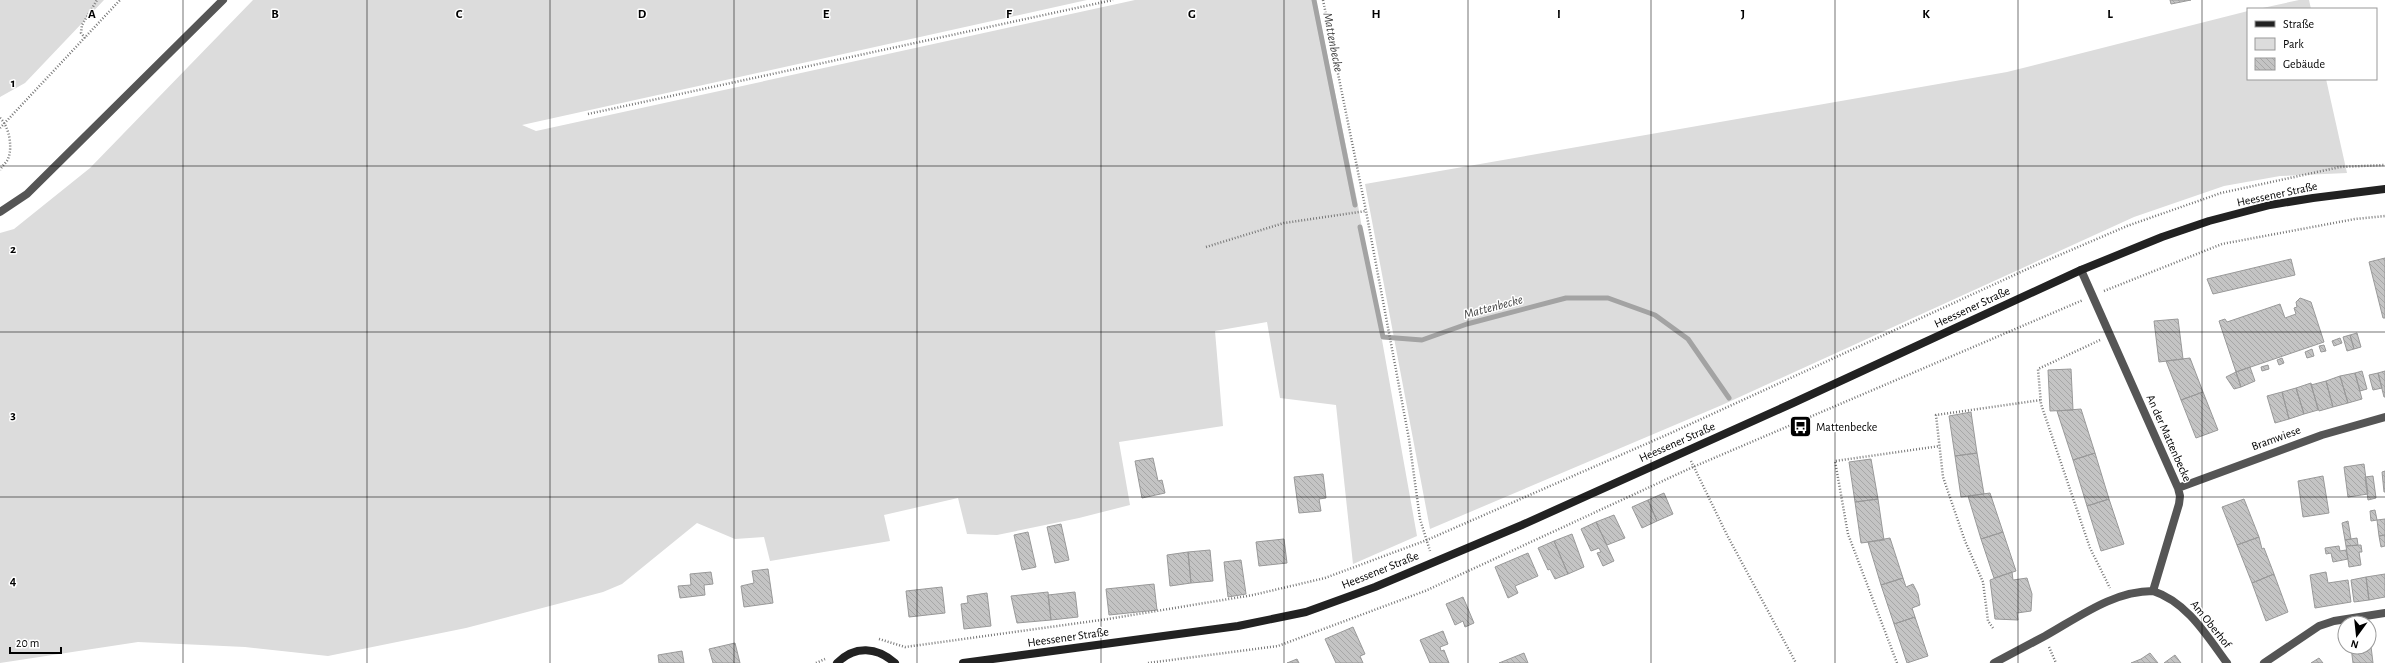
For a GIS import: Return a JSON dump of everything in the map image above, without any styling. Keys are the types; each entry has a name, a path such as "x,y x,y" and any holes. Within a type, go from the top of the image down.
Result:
{"main road":[{"name":"Heessener Straße","path":"963,663 1238,626 1306,612 1375,587 1433,561 1522,525 1793,403 2081,270 2162,237 2232,215 2312,198 2385,189"},
{"path":"837,663 848,654 860,650 873,650 886,655 895,663"}],"street":[{"path":"0,212 27,194 223,0"},
{"name":"An der Mattenbecke","path":"2081,270 2178,488 2180,496 2154,592"},
{"name":"Bramwiese","path":"2178,488 2322,435 2385,417"},
{"path":"1994,663 2096,606 2140,591 2154,592"},
{"name":"Am Oberhof","path":"2154,592 2176,602 2187,611 2227,663"},
{"path":"2264,663 2319,626 2334,621 2385,614"}],"path":[{"path":"85,38 81,33 82,25 97,0"},
{"path":"0,128 120,0"},
{"path":"588,114 1113,0"},
{"path":"1323,0 1366,211 1409,439 1420,519 1433,561"},
{"path":"0,118 5,123 10,143 8,158 0,170"},
{"path":"875,638 905,647 1108,619 1253,595 1325,578 1427,540 1671,433 2034,266 2127,226 2229,191 2340,168 2385,165"},
{"path":"1206,247 1284,223 1366,211"},
{"path":"1148,663 1278,646 1425,591 1694,467 2093,296 2222,244 2355,219 2385,216"},
{"path":"2110,335 2038,370 2041,400 2090,548 2116,598"},
{"path":"1993,628 1988,621 1983,582 1965,541 1943,477 1936,415 2041,400"},
{"path":"1896,663 1848,534 1835,461 1940,446"},
{"path":"1686,451 1726,535 1796,663"},
{"path":"2044,636 2056,663"},
{"path":"816,663 826,659 830,654"}],"green space":[{"path":"0,0 104,0 25,83 0,97"},
{"path":"253,0 1087,0 522,125 536,131 1135,0 1316,0 1357,200 1417,536 1353,564 1336,405 1280,398 1267,322 1215,331 1223,426 1119,442 1130,505 1079,518 997,535 967,534 958,498 884,515 890,541 770,561 764,537 735,539 697,523 622,584 603,592 466,628 328,656 245,647 138,642 0,663 0,233 14,229 90,168"},
{"path":"2299,0 2309,0 2311,8 2263,8"},
{"path":"2247,11 2247,80 2326,80 2347,173 2280,176 2224,186 2134,217 1722,405 1430,529 1365,184 2007,72"}],"building":[{"path":"2170,0 2191,0 2171,4"},
{"path":"2385,258 2385,318 2383,318 2369,262"},
{"path":"2291,259 2295,275 2213,294 2207,279"},
{"path":"2300,298 2311,302 2324,342 2236,372 2219,321 2225,319 2227,322 2280,304 2285,318 2296,314 2294,308 2297,307 2296,302"},
{"path":"2178,319 2183,359 2159,362 2154,321"},
{"path":"2357,333 2361,347 2354,349 2350,335"},
{"path":"2350,335 2354,349 2347,351 2343,337"},
{"path":"2340,338 2342,343 2334,346 2332,341"},
{"path":"2324,345 2326,351 2321,352 2319,346"},
{"path":"2312,349 2314,356 2307,358 2305,352"},
{"path":"2190,358 2203,392 2181,400 2166,361"},
{"path":"2282,358 2284,363 2279,365 2277,360"},
{"path":"2268,365 2269,369 2262,371 2261,367"},
{"path":"2250,367 2255,381 2241,387 2236,372"},
{"path":"2071,369 2073,410 2050,411 2048,370"},
{"path":"2362,371 2367,389 2360,391 2355,373"},
{"path":"2385,371 2385,397 2384,397 2378,373"},
{"path":"2236,372 2241,387 2234,389 2226,377"},
{"path":"2355,373 2362,399 2348,403 2340,376"},
{"path":"2378,373 2382,388 2373,390 2369,375"},
{"path":"2340,376 2348,403 2333,407 2326,381"},
{"path":"2326,381 2333,407 2319,411 2311,385"},
{"path":"2311,383 2318,410 2304,414 2296,388"},
{"path":"2296,388 2304,414 2289,419 2282,392"},
{"path":"2203,392 2218,430 2196,438 2181,400"},
{"path":"2282,392 2289,419 2275,423 2267,396"},
{"path":"2081,409 2095,453 2073,460 2057,411"},
{"path":"1971,412 1977,453 1955,456 1949,416"},
{"path":"1977,453 1984,494 1961,497 1955,456"},
{"path":"2095,453 2109,499 2087,506 2073,460"},
{"path":"1153,458 1158,481 1162,480 1165,493 1142,498 1135,461"},
{"path":"1871,459 1878,499 1855,502 1849,462"},
{"path":"2364,464 2368,494 2348,497 2344,467"},
{"path":"2385,471 2385,492 2384,492 2382,472"},
{"path":"1323,474 1326,498 1319,499 1321,511 1299,513 1294,477"},
{"path":"2323,476 2329,513 2303,517 2298,481"},
{"path":"2373,476 2376,498 2368,500 2365,477"},
{"path":"1664,493 1673,514 1657,521 1648,500"},
{"path":"1990,493 2003,532 1981,539 1968,496"},
{"path":"1878,499 1884,540 1861,543 1855,502"},
{"path":"2109,499 2124,544 2101,551 2087,506"},
{"path":"2244,499 2259,537 2237,545 2222,507"},
{"path":"1648,500 1657,521 1642,528 1632,507"},
{"path":"2375,510 2377,520 2371,521 2370,511"},
{"path":"1614,515 1625,538 1607,545 1596,522"},
{"path":"2385,519 2385,535 2379,536 2377,520"},
{"path":"2348,521 2351,539 2345,540 2342,523"},
{"path":"1596,522 1614,561 1603,566 1597,553 1601,552 1599,548 1591,551 1581,529"},
{"path":"1061,524 1069,560 1055,563 1047,527"},
{"path":"1028,532 1036,567 1022,570 1014,535"},
{"path":"2003,532 2016,571 1994,578 1981,539"},
{"path":"1572,534 1584,567 1568,574 1554,541"},
{"path":"2385,535 2385,546 2381,547 2379,536"},
{"path":"2259,537 2262,549 2264,548 2274,574 2252,583 2237,545"},
{"path":"1890,538 1903,578 1881,585 1868,542"},
{"path":"2357,538 2358,545 2346,546 2345,540"},
{"path":"1284,539 1287,563 1259,566 1256,542"},
{"path":"1554,541 1568,574 1555,579 1550,569 1548,570 1538,548"},
{"path":"2361,545 2362,552 2359,552 2361,565 2349,567 2346,546"},
{"path":"2339,546 2340,551 2346,550 2348,559 2333,562 2331,553 2326,554 2325,548"},
{"path":"1210,550 1213,581 1191,583 1188,552"},
{"path":"1188,552 1191,583 1170,586 1167,555"},
{"path":"1528,553 1538,576 1515,586 1518,593 1508,598 1495,567"},
{"path":"1241,560 1246,594 1228,597 1224,562"},
{"path":"768,569 773,603 744,607 741,586 754,583 752,571"},
{"path":"711,572 713,584 704,585 705,595 680,598 678,586 691,585 690,574"},
{"path":"2012,572 2013,580 2027,578 2032,594 2031,611 2017,613 2018,620 1995,619 1990,580"},
{"path":"2326,572 2328,583 2348,580 2351,602 2315,608 2310,575"},
{"path":"2274,574 2288,612 2266,621 2252,583"},
{"path":"2385,574 2385,597 2369,600 2366,577"},
{"path":"2366,577 2369,600 2354,602 2351,580"},
{"path":"1903,578 1906,587 1913,584 1918,594 1920,605 1912,608 1915,617 1894,624 1881,585"},
{"path":"1154,584 1157,610 1109,615 1106,589"},
{"path":"942,587 945,613 909,617 906,591"},
{"path":"1048,592 1051,620 1017,623 1011,596"},
{"path":"1075,592 1078,617 1051,620 1048,595"},
{"path":"987,593 991,626 964,629 961,604 968,603 967,596"},
{"path":"1463,597 1474,623 1465,627 1463,621 1455,625 1446,604"},
{"path":"1915,617 1928,656 1907,663 1894,624"},
{"path":"1353,627 1365,654 1360,656 1363,663 1336,663 1325,639"},
{"path":"1443,631 1448,644 1440,647 1441,651 1444,650 1449,663 1430,663 1420,640"},
{"path":"735,643 740,663 713,663 709,649"},
{"path":"682,651 684,663 659,663 658,655"},
{"path":"1524,653 1528,663 1499,663"},
{"path":"2150,653 2158,663 2131,663 2141,659"},
{"path":"2175,655 2181,663 2164,663"},
{"path":"2352,655 2372,655 2373,663 2353,663"},
{"path":"2319,658 2323,663 2311,663"},
{"path":"1297,659 1299,663 1287,663"}],"waterway":[{"name":"Mattenbecke","path":"1314,0 1355,205"},
{"name":"Mattenbecke","path":"1360,227 1383,337 1422,340 1467,324 1566,298 1608,298 1655,315 1688,339 1729,398"}],"place":[{"name":"Mattenbecke","path":"1801,427"}]}
